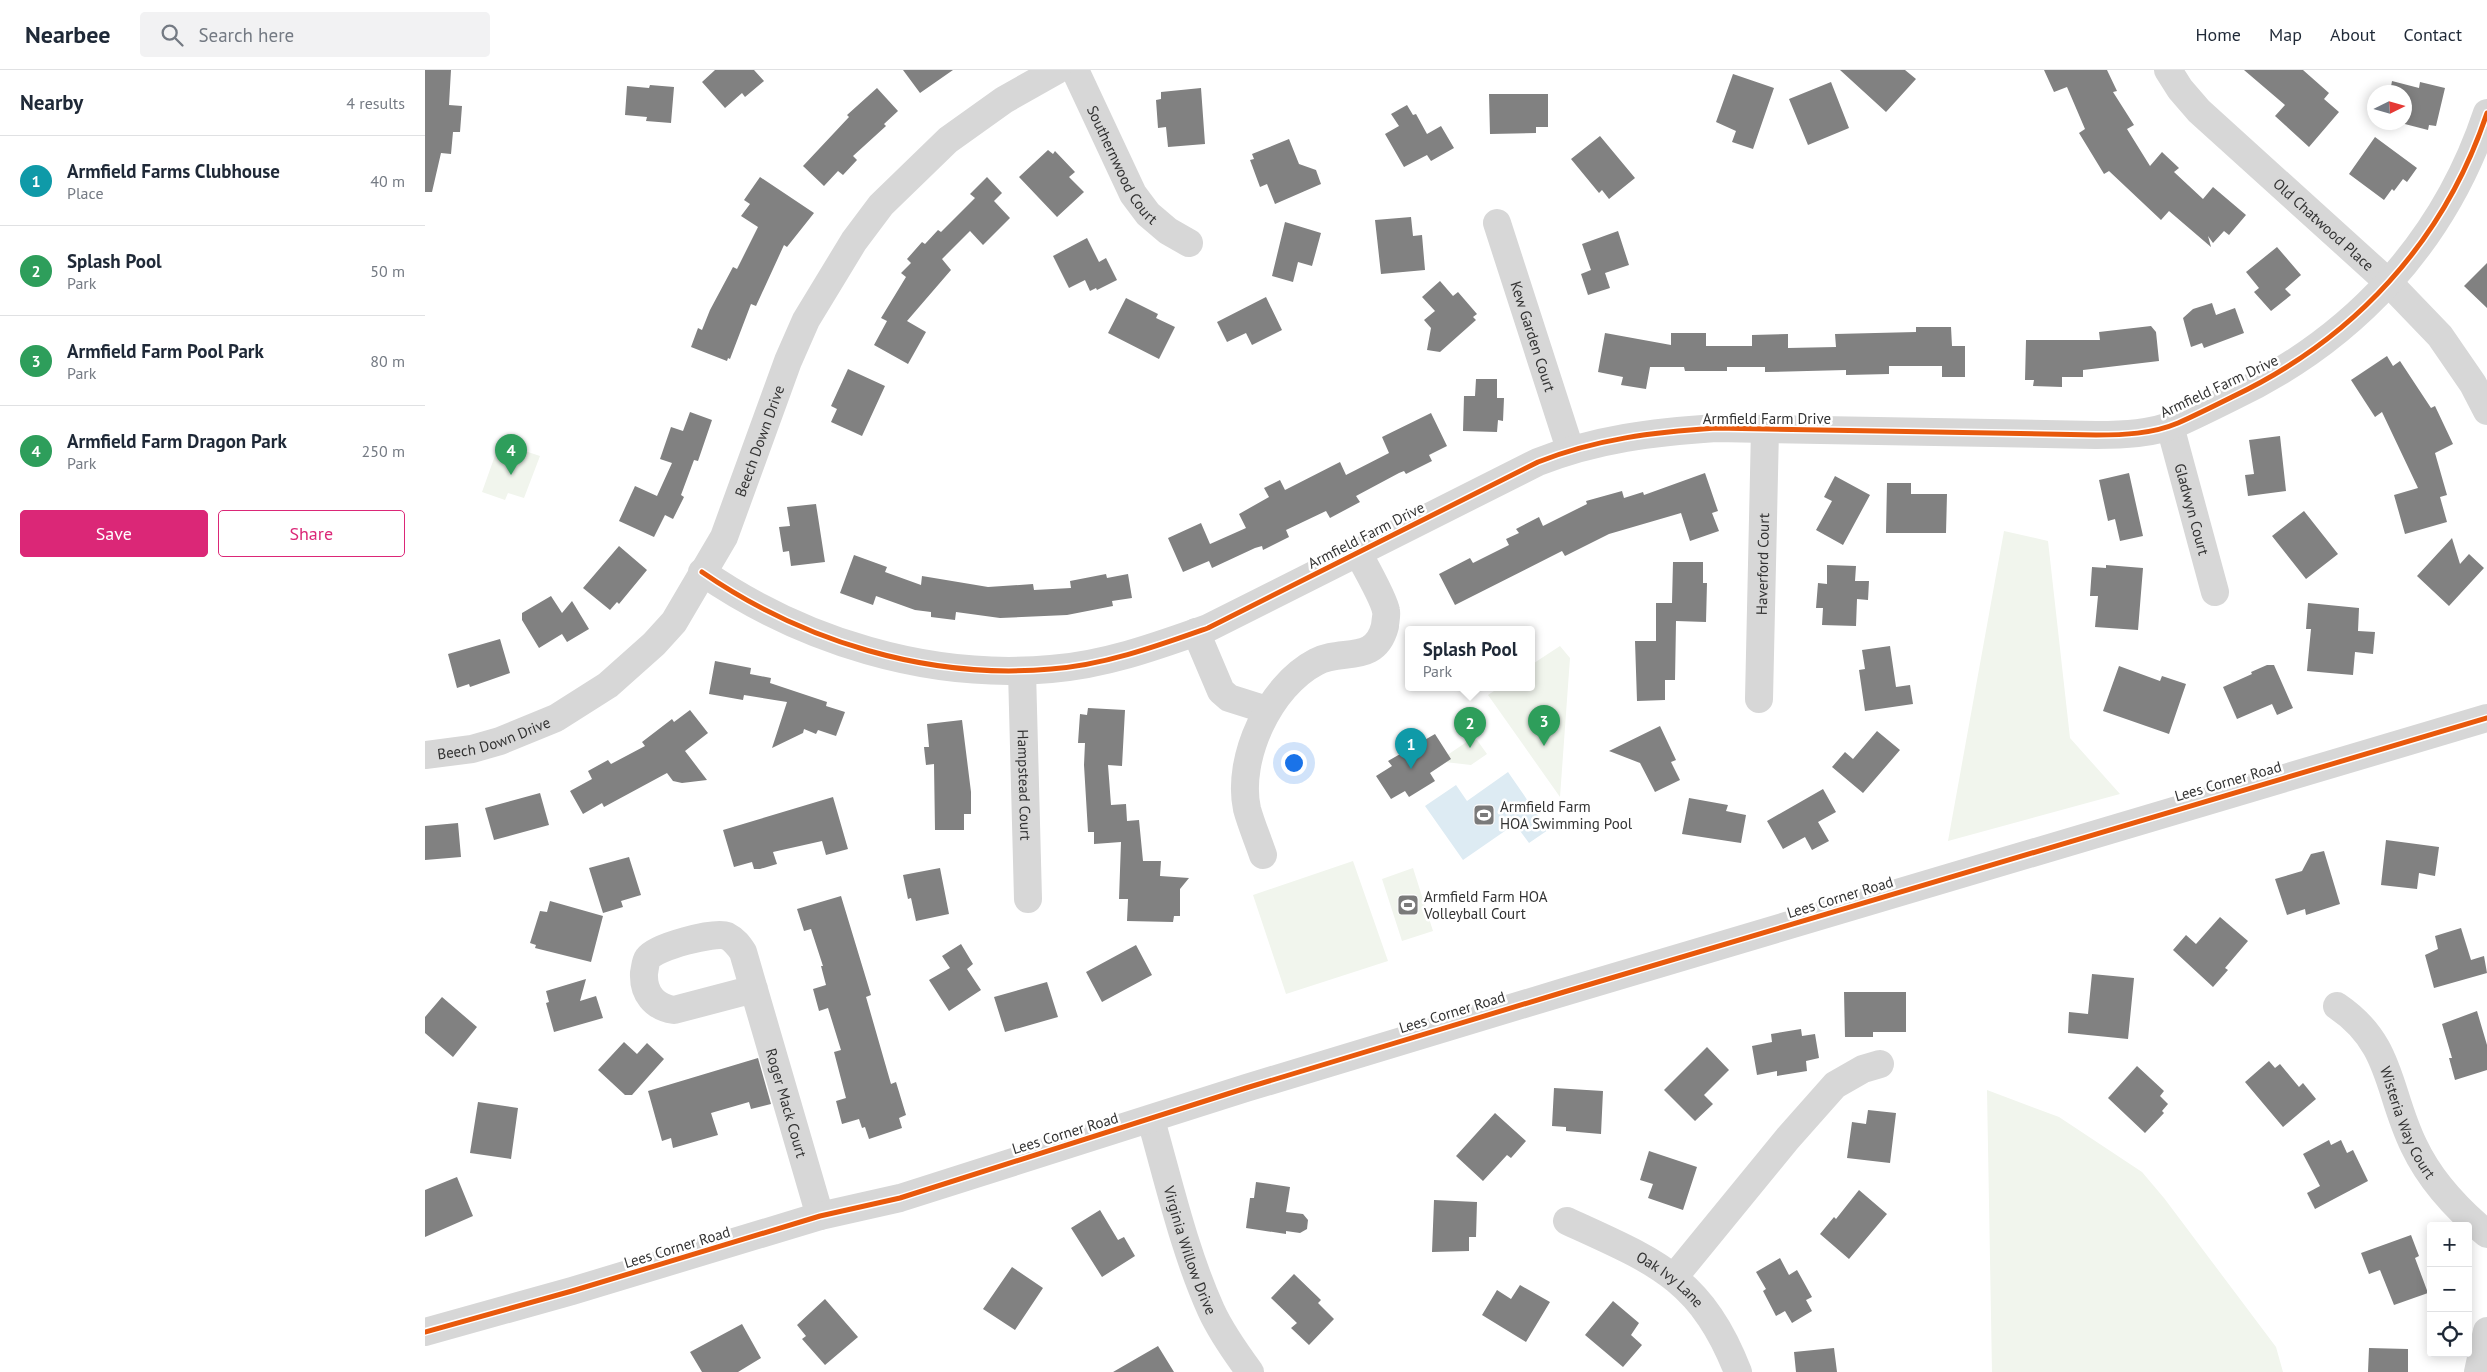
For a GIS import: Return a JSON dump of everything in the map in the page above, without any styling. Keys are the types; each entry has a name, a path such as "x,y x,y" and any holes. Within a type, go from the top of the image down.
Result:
{"street":[{"name":"Beech Down Drive","path":"425,755 472,749 501,741 556,718 583,703 608,685 654,644 674,622 724,536 788,361 806,320 853,241 881,205 947,140 1004,100 1057,70"},
{"name":"Southernwood Court","path":"1075,70 1133,194 1155,220 1189,243"},
{"name":"Old Chatwood Place","path":"2168,70 2180,89 2199,111 2389,283 2446,344 2473,384 2487,411"},
{"name":"Armfield Farm Drive","path":"702,572 738,596 779,617 853,646 925,663 1022,671 1052,669 1097,662 1154,648 1197,632 1359,553 1538,462 1570,449 1592,443 1673,431 1716,428 2096,436 2130,434 2170,426 2262,382 2294,364 2329,339 2389,283 2437,221 2459,184 2476,146 2487,113"},
{"name":"Kew Garden Court","path":"1497,223 1570,449"},
{"name":"Gladwyn Court","path":"2170,426 2215,592"},
{"name":"Haverford Court","path":"1759,700 1765,430"},
{"path":"1263,855 1247,808 1246,776 1251,747 1267,710 1293,682 1317,662 1330,657 1364,653 1376,643 1384,627 1386,612 1359,553"},
{"path":"1197,632 1221,691 1229,698 1267,710"},
{"name":"Hampstead Court","path":"1022,671 1028,899"},
{"name":"Lees Corner Road","path":"425,1332 572,1291 820,1216 899,1198 1151,1120 1246,1088 1563,992 2487,718"},
{"name":"Roger Mack Court","path":"754,989 820,1216"},
{"name":"Wisteria Way Court","path":"2337,1006 2367,1031 2380,1052 2414,1148 2435,1180 2460,1210 2487,1234"},
{"path":"1675,1276 1788,1138 1835,1085 1863,1069 1880,1064"},
{"name":"Virginia Willow Drive","path":"1151,1120 1192,1259 1211,1311 1231,1346 1250,1372"},
{"name":"Oak Ivy Lane","path":"1567,1221 1627,1248 1675,1276 1695,1297 1714,1322 1729,1348 1738,1372"},
{"path":"2478,1372 2487,1331"}],"shaded area":[{"path":"497,450 519,458 522,450 540,456 524,498 508,493 505,500 482,492"},
{"path":"2004,531 2048,541 2070,738 2120,794 1948,841"},
{"path":"1560,646 1570,658 1560,797 1488,695 1494,691 1535,691 1535,662"},
{"path":"1477,740 1487,754 1471,765 1445,762 1443,758 1468,741"},
{"name":"Armfield Farm HOA Swimming Pool","path":"1508,772 1548,830 1529,843 1515,824 1463,860 1425,806 1456,785 1467,801"},
{"path":"1353,861 1388,961 1286,994 1253,895"},
{"name":"Armfield Farm HOA Volleyball Court","path":"1413,868 1433,931 1402,941 1382,879"},
{"path":"1987,1090 2059,1117 2142,1172 2164,1198 2276,1347 2283,1372 1992,1372"}],"building":[{"path":"425,70 451,70 449,105 462,106 460,132 453,132 451,154 441,153 432,192 425,192"},
{"path":"715,70 754,70 764,81 745,97 742,93 725,108 702,82"},
{"path":"903,70 953,70 920,93"},
{"path":"1840,70 1905,70 1916,79 1886,112"},
{"path":"2044,70 2107,70 2117,91 2113,92 2134,125 2127,129 2150,166 2162,152 2179,168 2174,172 2203,199 2213,187 2246,215 2229,235 2224,231 2213,243 2208,236 2211,247 2169,211 2161,220 2109,171 2104,174 2079,133 2085,129 2067,87 2054,92"},
{"path":"2244,70 2303,70 2329,93 2324,99 2339,112 2309,147 2275,116 2285,105"},
{"path":"1733,74 1774,88 1753,149 1732,142 1736,131 1716,122"},
{"path":"2392,81 2407,85 2391,85"},
{"path":"1831,82 1849,128 1808,145 1789,99"},
{"path":"2420,82 2445,88 2436,126 2429,125 2428,130 2412,126 2412,86 2419,88"},
{"path":"650,85 674,87 671,123 646,121 647,117 625,115 627,86 649,88"},
{"path":"877,88 898,111 884,124 886,126 853,156 857,160 843,175 838,171 824,186 803,166 849,117 847,115"},
{"path":"1201,88 1205,144 1168,147 1166,127 1158,128 1156,100 1161,99 1161,92"},
{"path":"1489,94 1548,94 1548,127 1536,127 1536,133 1490,134"},
{"path":"1407,105 1413,115 1416,114 1427,134 1441,126 1454,148 1431,161 1427,155 1404,167 1385,134 1399,126 1391,114"},
{"path":"1600,136 1635,178 1609,199 1602,190 1599,193 1571,159"},
{"path":"2375,137 2417,168 2407,182 2403,179 2384,200 2349,174"},
{"path":"1289,139 1299,164 1316,170 1321,184 1275,204 1267,184 1260,187 1250,160 1254,159 1252,154"},
{"path":"1048,150 1053,154 1055,151 1075,172 1069,177 1084,192 1057,217 1019,177"},
{"path":"760,177 814,213 787,247 784,245 756,306 751,304 730,359 728,358 727,361 691,347 698,328 702,330 710,310 733,267 737,269 758,227 741,216 750,204 744,200"},
{"path":"987,177 1002,193 994,201 1010,218 983,245 970,231 942,259 951,270 907,321 926,332 908,364 874,345 887,321 881,318 906,277 901,273 911,263 907,259 922,242 925,244 938,230 941,232 975,198 970,194"},
{"path":"1411,217 1413,236 1422,235 1425,270 1381,274 1375,220"},
{"path":"1285,222 1321,233 1312,266 1298,262 1293,282 1272,276"},
{"path":"1618,231 1629,265 1605,273 1610,288 1588,295 1581,274 1591,270 1582,244"},
{"path":"1087,238 1099,262 1106,258 1117,280 1097,290 1096,288 1090,291 1085,280 1069,288 1053,256"},
{"path":"2277,247 2301,275 2285,289 2291,295 2271,311 2254,292 2259,288 2246,272"},
{"path":"2487,263 2487,308 2464,286"},
{"path":"1440,281 1453,296 1458,292 1477,314 1473,317 1476,320 1440,352 1427,350 1431,328 1424,320 1435,311 1422,297"},
{"path":"1266,297 1282,330 1252,345 1246,333 1227,342 1217,322"},
{"path":"1126,298 1158,314 1156,318 1175,327 1159,359 1108,333"},
{"path":"2212,303 2216,315 2235,308 2244,333 2204,348 2202,343 2191,347 2183,318 2193,309"},
{"path":"2151,326 2156,332 2159,361 2083,370 2083,377 2062,377 2062,387 2033,386 2034,380 2025,380 2026,340 2100,340 2099,332"},
{"path":"1916,327 1951,327 1952,346 1965,346 1965,377 1942,377 1942,366 1889,366 1889,374 1846,375 1846,370 1765,372 1765,367 1727,367 1727,371 1685,371 1684,367 1650,367 1646,389 1621,385 1623,377 1598,372 1605,333 1671,345 1671,333 1706,333 1706,346 1752,346 1752,335 1788,334 1788,348 1836,347 1835,334 1916,332"},
{"path":"2387,356 2393,366 2400,361 2431,408 2435,406 2453,444 2435,453 2447,495 2440,497 2447,522 2405,534 2394,495 2418,488 2382,412 2375,417 2351,380"},
{"path":"848,369 885,386 862,436 831,422 837,409 831,406"},
{"path":"1476,379 1497,379 1497,398 1504,398 1503,421 1498,420 1497,432 1463,431 1464,396 1475,396"},
{"path":"690,412 712,420 698,461 694,460 681,495 684,497 673,519 665,515 654,537 619,521 635,486 657,496 672,463 660,459 671,427 683,431"},
{"path":"1431,413 1447,446 1429,455 1432,461 1406,474 1404,471 1399,473 1356,496 1360,502 1330,518 1326,511 1286,530 1289,537 1263,550 1262,546 1212,568 1209,561 1183,572 1168,538 1201,523 1210,544 1246,528 1239,514 1269,497 1264,488 1280,480 1285,490 1340,462 1346,475 1389,453 1382,437"},
{"path":"2280,436 2286,491 2248,496 2245,475 2254,474 2249,440"},
{"path":"1705,473 1718,511 1712,513 1719,531 1690,541 1681,513 1609,534 1565,556 1562,551 1455,605 1439,574 1470,558 1473,563 1509,545 1506,539 1519,533 1516,529 1539,517 1543,526 1587,504 1586,501 1622,491 1624,498 1643,492 1644,495"},
{"path":"2129,473 2143,536 2120,541 2115,519 2108,521 2099,480"},
{"path":"1835,476 1870,495 1843,545 1816,530 1832,501 1824,497"},
{"path":"1887,483 1911,483 1911,494 1947,494 1946,533 1886,533"},
{"path":"816,504 825,562 791,566 789,551 783,552 779,527 790,526 787,507"},
{"path":"2304,511 2338,554 2306,579 2272,536"},
{"path":"2452,538 2460,564 2469,554 2484,568 2449,606 2417,576"},
{"path":"619,546 647,570 619,604 617,602 610,610 583,588"},
{"path":"854,555 887,567 885,572 921,585 922,576 988,587 1033,584 1034,590 1071,588 1070,581 1106,574 1107,578 1128,574 1132,598 1112,601 1113,606 1067,615 1000,618 956,612 955,620 931,617 931,612 915,610 876,596 873,605 840,593"},
{"path":"1673,562 1703,562 1703,583 1707,583 1706,622 1676,621 1675,680 1665,680 1665,700 1637,701 1635,641 1656,641 1656,603 1672,603"},
{"path":"1827,565 1856,566 1855,581 1869,581 1868,600 1857,599 1856,626 1822,625 1823,608 1816,608 1818,583 1827,584"},
{"path":"2106,565 2143,568 2138,630 2095,627 2098,596 2090,596 2092,567 2106,568"},
{"path":"551,596 562,613 572,601 589,629 567,642 562,634 539,648 522,620 522,613"},
{"path":"2308,603 2359,608 2358,631 2375,632 2373,654 2355,652 2353,675 2307,671 2311,629 2306,629"},
{"path":"500,639 510,673 470,687 469,684 457,688 448,654"},
{"path":"1890,646 1896,687 1910,685 1913,704 1865,711 1859,670 1865,669 1862,650"},
{"path":"715,661 751,668 750,674 771,678 770,683 827,702 826,706 845,712 836,736 818,730 816,734 804,729 803,733 772,748 787,702 744,695 743,700 709,694"},
{"path":"2267,665 2274,665 2293,708 2277,715 2272,704 2237,719 2223,687"},
{"path":"2119,666 2160,681 2162,676 2186,684 2169,734 2103,711"},
{"path":"1088,708 1125,710 1122,766 1108,765 1111,805 1126,804 1127,821 1139,820 1143,861 1161,861 1160,876 1189,878 1180,889 1180,916 1174,916 1173,922 1127,921 1128,899 1119,899 1121,842 1094,844 1094,832 1088,832 1084,765 1085,743 1078,743 1080,714 1087,715"},
{"path":"690,710 708,733 685,751 707,780 682,783 673,781 667,773 604,807 602,803 583,814 570,791 592,779 588,771 608,760 611,764 645,746 642,742 672,719 674,722"},
{"path":"962,720 971,792 971,814 964,814 964,830 935,830 934,764 926,765 924,747 929,747 927,724"},
{"path":"1660,726 1676,760 1671,762 1680,780 1655,792 1640,763 1609,751"},
{"path":"1877,731 1900,750 1863,793 1832,767 1845,752 1853,759"},
{"path":"1435,734 1451,759 1430,773 1435,781 1409,797 1405,791 1391,799 1376,776 1392,766 1388,761"},
{"path":"1823,789 1836,812 1818,822 1829,841 1812,850 1805,837 1783,849 1767,821"},
{"path":"540,793 549,825 494,840 485,808"},
{"path":"833,797 848,849 826,855 822,841 773,852 777,864 760,869 754,869 752,862 734,867 723,830"},
{"path":"1689,798 1728,805 1726,811 1746,815 1741,843 1682,834"},
{"path":"458,823 461,857 425,860 425,826"},
{"path":"2386,840 2439,847 2435,876 2419,873 2417,889 2381,885"},
{"path":"2324,851 2340,904 2306,915 2305,909 2287,915 2275,879 2302,871 2311,854"},
{"path":"629,857 641,895 621,901 623,907 603,913 589,868"},
{"path":"940,868 949,914 916,921 911,898 908,899 903,875"},
{"path":"841,896 871,995 866,997 891,1084 896,1082 906,1115 899,1118 902,1128 869,1139 865,1127 862,1128 859,1119 842,1124 836,1101 846,1098 834,1052 841,1050 828,1008 819,1011 813,989 826,985 821,966 823,966 811,929 804,931 797,909"},
{"path":"550,901 603,916 591,962 535,948 536,945 530,943 540,911 547,912"},
{"path":"2220,917 2248,941 2225,968 2228,970 2213,987 2173,950 2186,935 2196,944"},
{"path":"2461,928 2471,960 2484,956 2487,973 2434,988 2425,955 2438,949 2435,936"},
{"path":"961,944 973,964 967,969 981,990 949,1011 929,980 950,968 942,956"},
{"path":"1136,945 1152,975 1102,1002 1086,972"},
{"path":"2092,974 2134,978 2128,1039 2068,1033 2069,1012 2088,1014"},
{"path":"586,979 580,1001 596,996 603,1018 554,1032 546,1003 549,1002 546,991"},
{"path":"1047,982 1058,1017 1005,1032 994,997"},
{"path":"1844,992 1906,992 1906,1032 1873,1032 1873,1037 1845,1037"},
{"path":"442,997 477,1027 453,1057 425,1033 425,1017"},
{"path":"2477,1011 2487,1045 2487,1070 2455,1080 2449,1058 2452,1058 2442,1024"},
{"path":"1801,1029 1802,1036 1815,1034 1819,1058 1806,1061 1807,1071 1777,1076 1777,1071 1757,1075 1752,1046 1772,1042 1771,1034"},
{"path":"624,1042 637,1054 647,1043 664,1059 632,1095 625,1095 598,1070"},
{"path":"1707,1047 1729,1070 1704,1095 1713,1104 1695,1121 1664,1090"},
{"path":"758,1058 771,1104 751,1109 749,1102 711,1113 718,1135 673,1148 671,1138 662,1141 648,1091"},
{"path":"2269,1061 2275,1068 2280,1064 2299,1087 2303,1083 2316,1099 2283,1127 2245,1082"},
{"path":"2137,1066 2164,1091 2160,1096 2168,1104 2162,1111 2164,1113 2145,1133 2108,1098"},
{"path":"1554,1088 1603,1091 1601,1134 1566,1131 1566,1127 1552,1126"},
{"path":"478,1102 518,1108 511,1159 470,1153"},
{"path":"1868,1110 1896,1113 1890,1163 1847,1158 1852,1122 1866,1124"},
{"path":"1495,1113 1526,1141 1511,1158 1507,1155 1483,1181 1456,1156"},
{"path":"2329,1140 2331,1145 2341,1140 2347,1153 2353,1150 2368,1181 2315,1209 2307,1193 2320,1186 2303,1154"},
{"path":"1649,1151 1697,1167 1683,1210 1648,1198 1653,1184 1640,1180"},
{"path":"457,1177 473,1216 425,1237 425,1190"},
{"path":"1256,1182 1290,1187 1286,1212 1303,1214 1308,1220 1307,1229 1300,1233 1286,1231 1286,1234 1246,1228 1250,1198 1254,1198"},
{"path":"1859,1190 1887,1214 1849,1259 1820,1234 1834,1217 1836,1219"},
{"path":"1434,1200 1477,1202 1476,1237 1469,1237 1469,1251 1432,1252"},
{"path":"1100,1210 1118,1240 1124,1237 1135,1256 1102,1277 1071,1228"},
{"path":"2411,1235 2419,1256 2415,1258 2427,1293 2394,1305 2380,1270 2369,1274 2361,1253"},
{"path":"1780,1258 1789,1275 1797,1270 1812,1297 1806,1300 1812,1311 1792,1323 1785,1311 1776,1316 1763,1291 1766,1289 1756,1272"},
{"path":"1012,1267 1043,1288 1015,1330 983,1309"},
{"path":"1294,1274 1321,1300 1318,1303 1334,1319 1309,1345 1291,1328 1297,1323 1271,1298"},
{"path":"1520,1285 1550,1302 1526,1342 1482,1315 1497,1290 1511,1299"},
{"path":"825,1299 858,1337 825,1365 802,1339 806,1336 797,1325"},
{"path":"1613,1301 1639,1323 1631,1335 1642,1345 1623,1367 1585,1335"},
{"path":"742,1324 761,1358 738,1372 702,1372 690,1352"},
{"path":"1158,1346 1174,1372 1113,1372"},
{"path":"1834,1348 1837,1372 1796,1372 1794,1352"},
{"path":"2369,1348 2408,1349 2408,1372 2368,1372"}],"cycle path":[{"path":"702,572 781,618 824,636 868,650 913,661 959,668 1005,671 1051,669 1111,659 1208,628 1538,462 1603,442 1648,434 1716,428 2096,435 2158,430 2198,414 2276,373 2317,346 2355,316 2389,282 2420,244 2446,204 2469,160 2487,113"},
{"path":"425,1332 572,1291 820,1216 900,1198 1246,1088 2487,718"}],"place":[{"name":"Armfield Farm Dragon Park","path":"511,475"},
{"name":"Armfield Farm Pool Park","path":"1544,746"},
{"name":"Splash Pool","path":"1470,748"},
{"name":"Armfield Farms Clubhouse","path":"1411,769"},
{"name":"Armfield Farm HOA Swimming Pool","path":"1484,815"},
{"name":"Armfield Farm HOA Volleyball Court","path":"1408,905"}]}
